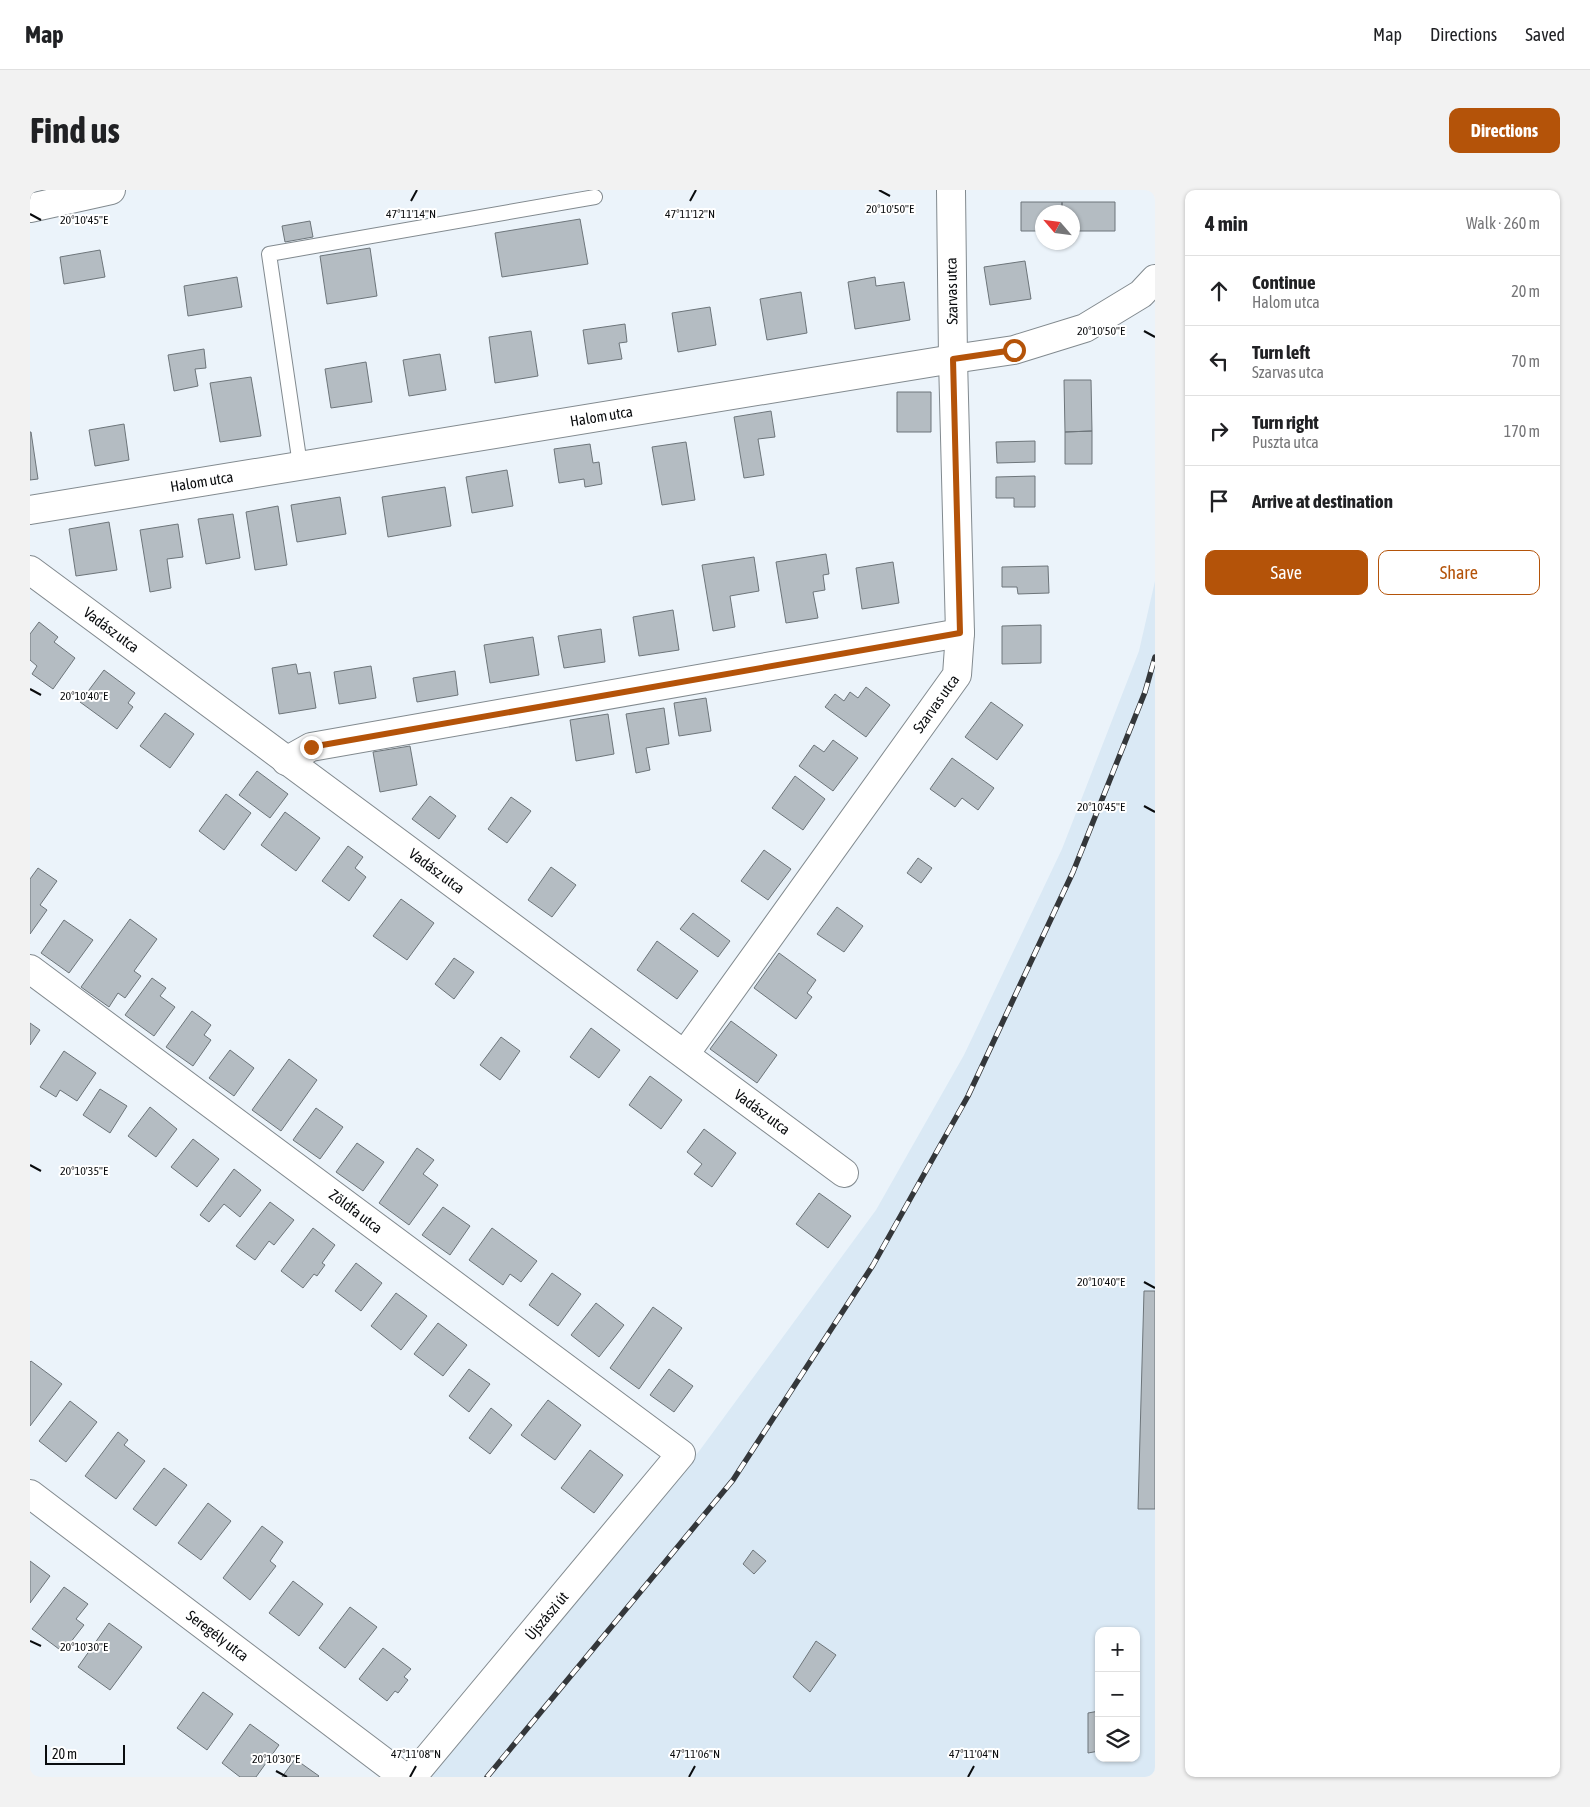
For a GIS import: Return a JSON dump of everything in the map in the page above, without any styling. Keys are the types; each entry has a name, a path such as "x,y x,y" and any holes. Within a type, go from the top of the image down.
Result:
{"street":[{"path":"30,208 111,190"},
{"name":"Szarvas utca","path":"685,1054 957,675 960,633 951,190"},
{"name":"Halom utca","path":"30,510 1014,350 1085,328 1141,294 1155,279"},
{"name":"Vadász utca","path":"30,570 844,1173"},
{"path":"286,761 311,747 960,633"},
{"name":"Zöldfa utca","path":"30,969 681,1454"},
{"name":"Újszászi út","path":"412,1777 681,1454"},
{"name":"Seregély utca","path":"30,1494 404,1777"}],"lane":[{"path":"300,465 269,254 594,197"}],"shaded area":[{"path":"1155,581 1155,1777 426,1777 700,1450 876,1210 964,1055 1062,849 1139,651"}],"building":[{"path":"1021,202 1062,202 1062,205 1035,205 1035,231 1021,231"},
{"path":"1062,202 1115,202 1115,231 1080,231 1080,205 1062,205"},
{"path":"580,219 588,264 502,277 495,233"},
{"path":"310,221 313,237 285,242 282,226"},
{"path":"370,248 377,296 327,304 320,256"},
{"path":"100,250 105,277 64,284 60,257"},
{"path":"1025,261 1031,299 990,305 984,267"},
{"path":"237,277 242,307 188,316 184,286"},
{"path":"875,277 876,286 904,282 910,320 855,329 848,282"},
{"path":"801,292 807,333 767,340 760,299"},
{"path":"710,307 716,345 678,352 672,313"},
{"path":"625,324 627,342 619,343 622,359 588,364 583,330"},
{"path":"531,331 538,376 495,383 489,337"},
{"path":"204,349 206,368 195,369 198,386 174,391 168,355"},
{"path":"440,354 446,390 409,396 403,360"},
{"path":"366,362 372,402 331,408 325,369"},
{"path":"251,377 261,436 220,442 210,383"},
{"path":"1064,380 1091,380 1092,431 1065,432"},
{"path":"897,392 931,392 931,432 897,432"},
{"path":"771,411 775,437 758,439 764,475 744,478 734,417"},
{"path":"124,424 129,460 95,466 89,430"},
{"path":"1092,431 1092,464 1065,464 1065,432"},
{"path":"30,432 38,479 30,480"},
{"path":"1035,441 1035,462 997,463 996,442"},
{"path":"686,442 695,500 662,505 652,447"},
{"path":"590,444 593,463 599,462 602,484 585,487 584,479 559,483 554,449"},
{"path":"507,470 513,506 472,513 466,477"},
{"path":"1035,476 1035,507 1014,507 1014,498 996,498 996,477"},
{"path":"445,487 451,526 388,537 382,497"},
{"path":"340,497 346,534 297,542 291,505"},
{"path":"278,506 287,565 255,570 246,512"},
{"path":"233,514 240,558 206,564 198,519"},
{"path":"109,522 117,570 76,576 69,529"},
{"path":"178,524 183,557 167,559 171,588 150,592 140,530"},
{"path":"826,554 829,574 823,575 825,590 813,592 818,618 786,623 776,562"},
{"path":"754,557 759,591 730,596 735,627 713,631 702,565"},
{"path":"893,562 899,603 862,609 856,568"},
{"path":"1048,566 1049,593 1018,594 1017,587 1002,587 1002,567"},
{"path":"673,610 679,650 639,656 633,617"},
{"path":"39,622 58,637 54,642 75,658 53,689 32,674 37,666 30,660 30,634"},
{"path":"1041,625 1041,663 1002,664 1002,626"},
{"path":"601,629 605,662 564,668 558,636"},
{"path":"533,637 539,675 490,683 484,645"},
{"path":"296,664 298,674 310,672 316,708 279,714 272,668"},
{"path":"371,666 376,698 339,704 334,672"},
{"path":"104,670 135,693 128,703 133,707 117,729 80,702"},
{"path":"455,671 458,695 417,702 413,678"},
{"path":"866,687 890,705 866,737 825,707 835,694 844,701 850,692 858,698"},
{"path":"706,698 711,731 679,736 674,703"},
{"path":"991,702 1023,725 997,760 965,737"},
{"path":"664,708 669,744 646,748 650,770 636,773 626,714"},
{"path":"165,713 194,734 170,768 140,746"},
{"path":"608,714 614,754 576,761 570,720"},
{"path":"833,740 858,758 833,791 799,766 814,745 824,752"},
{"path":"410,746 417,785 380,792 373,752"},
{"path":"952,758 994,788 978,810 962,798 955,807 930,789"},
{"path":"257,771 288,794 270,818 239,795"},
{"path":"795,776 825,799 803,830 772,808"},
{"path":"226,794 251,813 224,850 199,831"},
{"path":"430,796 456,816 439,839 412,819"},
{"path":"511,797 531,811 507,843 488,829"},
{"path":"285,812 320,838 296,871 261,845"},
{"path":"348,846 363,857 355,868 366,877 349,901 322,881"},
{"path":"764,850 791,869 768,900 741,881"},
{"path":"918,858 932,868 921,883 907,873"},
{"path":"551,867 576,885 552,917 528,900"},
{"path":"38,868 57,881 40,905 47,910 30,934 30,879"},
{"path":"401,899 434,923 407,960 373,936"},
{"path":"837,907 863,926 844,952 817,934"},
{"path":"693,913 730,941 718,957 680,929"},
{"path":"130,919 157,939 134,971 141,976 125,998 118,993 109,1007 81,987"},
{"path":"64,920 93,940 69,973 41,953"},
{"path":"657,941 698,971 677,999 637,970"},
{"path":"779,953 816,980 807,993 812,997 796,1019 754,988"},
{"path":"454,958 474,972 454,999 435,984"},
{"path":"152,978 166,988 160,996 175,1007 154,1036 125,1015"},
{"path":"192,1011 211,1025 204,1035 211,1040 193,1066 166,1047"},
{"path":"731,1021 777,1055 757,1083 710,1049"},
{"path":"30,1023 40,1030 30,1045"},
{"path":"591,1028 620,1050 599,1078 570,1057"},
{"path":"501,1037 520,1051 500,1080 480,1065"},
{"path":"230,1050 254,1068 234,1096 209,1078"},
{"path":"64,1051 96,1073 77,1101 60,1090 56,1097 40,1087"},
{"path":"289,1059 317,1080 281,1131 252,1110"},
{"path":"650,1076 682,1100 661,1129 629,1105"},
{"path":"100,1089 127,1106 110,1133 83,1115"},
{"path":"150,1107 177,1129 156,1157 128,1136"},
{"path":"316,1108 343,1127 320,1159 293,1140"},
{"path":"704,1129 736,1153 712,1187 694,1174 702,1164 687,1152"},
{"path":"193,1139 219,1159 197,1187 171,1167"},
{"path":"357,1143 384,1162 363,1191 336,1172"},
{"path":"417,1148 434,1160 423,1174 438,1185 409,1225 379,1203"},
{"path":"234,1169 261,1190 240,1217 224,1204 209,1222 200,1215"},
{"path":"819,1193 851,1216 828,1248 796,1224"},
{"path":"270,1202 294,1220 274,1245 269,1241 255,1260 236,1246"},
{"path":"443,1207 470,1226 450,1255 422,1235"},
{"path":"313,1228 335,1245 322,1263 325,1265 317,1276 314,1274 303,1288 281,1271"},
{"path":"492,1228 537,1261 521,1282 510,1274 503,1285 469,1260"},
{"path":"356,1263 382,1283 361,1311 335,1291"},
{"path":"552,1273 581,1294 558,1326 529,1305"},
{"path":"1144,1291 1155,1291 1155,1509 1138,1509"},
{"path":"396,1293 427,1316 401,1350 371,1326"},
{"path":"596,1303 624,1325 599,1357 571,1335"},
{"path":"653,1307 682,1328 639,1389 610,1368"},
{"path":"438,1323 467,1345 443,1376 414,1354"},
{"path":"30,1362 62,1384 30,1426"},
{"path":"469,1369 490,1384 469,1412 449,1396"},
{"path":"669,1369 693,1386 674,1412 650,1395"},
{"path":"548,1400 581,1425 555,1460 521,1435"},
{"path":"70,1401 97,1422 66,1462 39,1441"},
{"path":"491,1408 512,1425 490,1454 469,1438"},
{"path":"118,1432 128,1440 124,1445 145,1461 116,1499 85,1476"},
{"path":"590,1450 623,1475 594,1513 561,1488"},
{"path":"164,1468 187,1485 156,1526 133,1509"},
{"path":"208,1503 231,1521 201,1560 178,1543"},
{"path":"262,1526 283,1542 270,1561 276,1566 250,1600 223,1578"},
{"path":"753,1550 766,1561 754,1574 743,1564"},
{"path":"30,1561 50,1576 30,1603"},
{"path":"293,1581 323,1604 299,1636 269,1613"},
{"path":"64,1587 88,1604 76,1619 84,1625 63,1652 32,1629"},
{"path":"350,1607 377,1627 345,1668 319,1648"},
{"path":"109,1623 142,1647 110,1690 78,1667"},
{"path":"816,1641 836,1655 810,1692 793,1677"},
{"path":"383,1648 411,1669 404,1677 408,1680 398,1693 395,1691 387,1701 359,1679"},
{"path":"203,1692 233,1714 207,1750 177,1728"},
{"path":"1095,1712 1095,1752 1088,1753 1088,1713"},
{"path":"250,1724 279,1745 256,1777 240,1777 222,1763"},
{"path":"295,1759 319,1776 282,1777"}],"railway":[{"path":"487,1777 733,1480 873,1265 968,1096 1073,872 1145,692 1155,657"}],"route":[{"path":"311,747 960,633 953,359 1014,350"}]}
